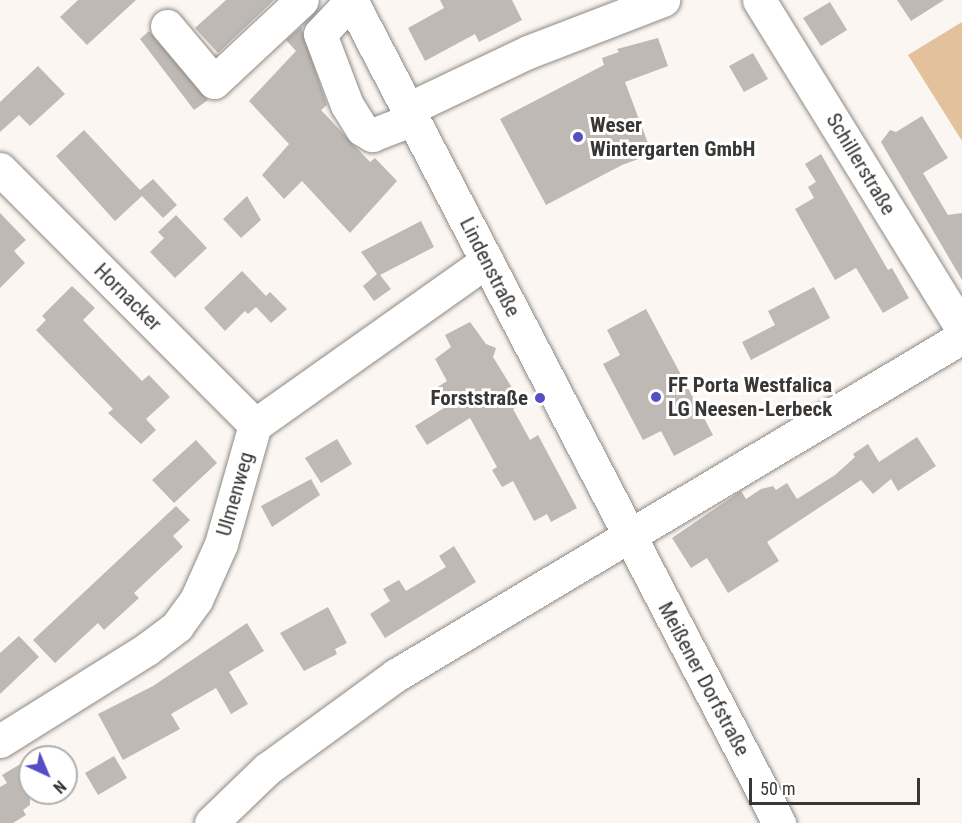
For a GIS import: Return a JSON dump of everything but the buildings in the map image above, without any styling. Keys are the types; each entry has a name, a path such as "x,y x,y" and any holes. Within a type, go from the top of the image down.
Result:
{"street":[{"path":"167,26 214,82 302,0"},
{"path":"351,1 320,34 347,105 362,129 372,135 528,52 663,0"},
{"name":"Schillerstraße","path":"759,0 962,329"},
{"name":"Lindenstraße","path":"351,1 628,535"},
{"name":"Hornacker","path":"0,169 255,425"},
{"name":"Ulmenweg","path":"0,741 147,649 177,626 196,600 220,544 255,425 487,261"},
{"path":"211,823 267,769 387,682 628,535 962,337"},
{"name":"Meißener Dorfstraße","path":"628,535 779,823"}],"shaded area":[{"path":"962,22 962,141 908,55"}],"place":[{"name":"Weser Wintergarten GmbH","path":"578,137"},
{"name":"FF Porta Westfalica LG Neesen-Lerbeck","path":"656,397"},
{"name":"Forststraße","path":"540,398"}]}
